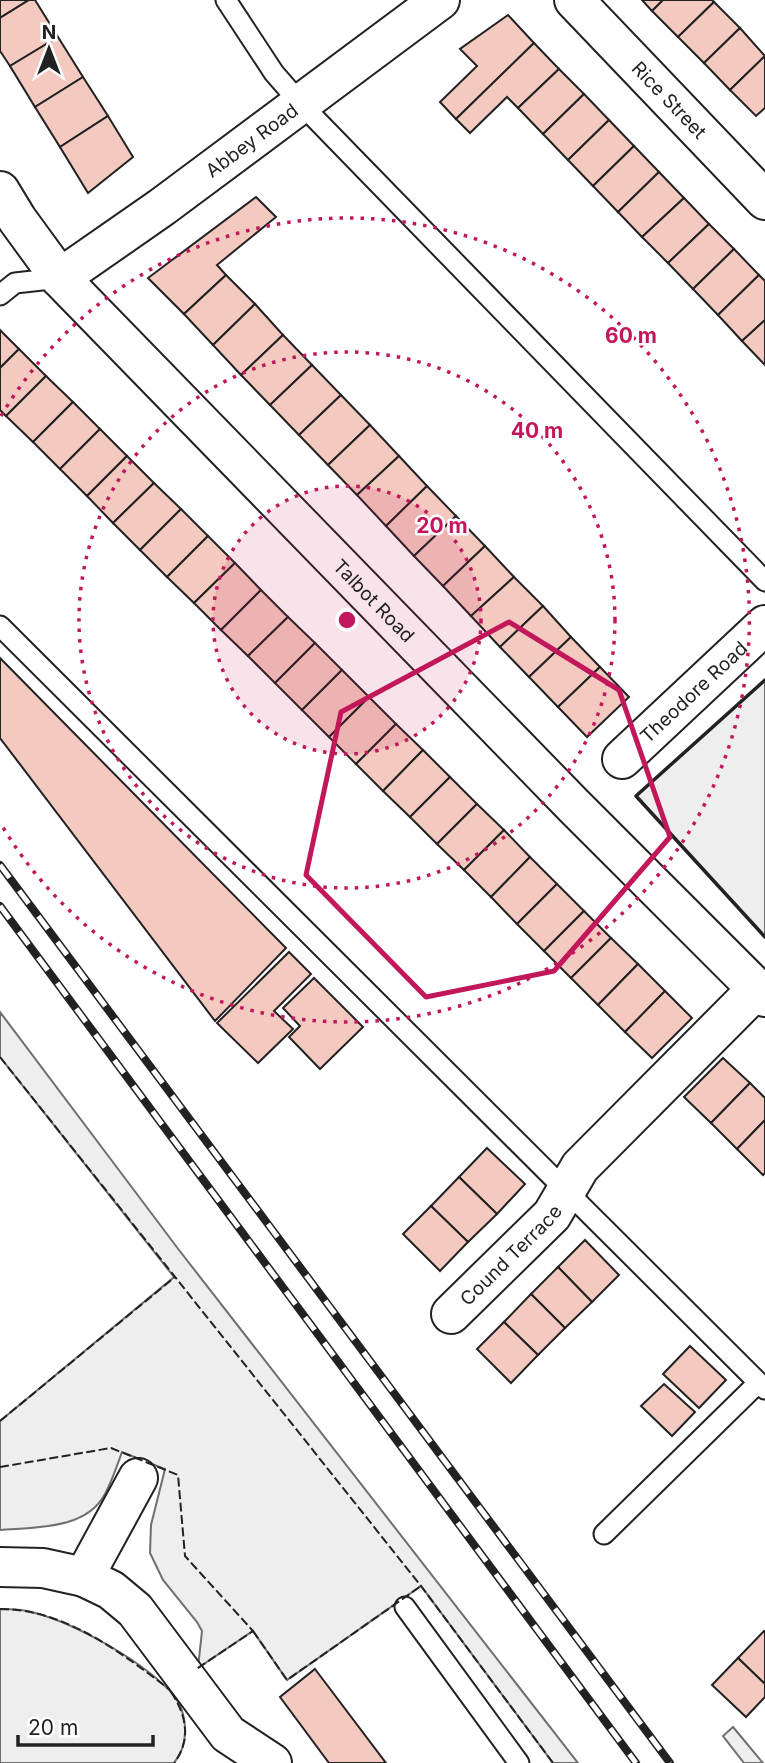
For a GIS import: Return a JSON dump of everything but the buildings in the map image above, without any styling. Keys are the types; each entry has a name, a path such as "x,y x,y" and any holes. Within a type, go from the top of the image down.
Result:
{"main road":[{"name":"Abbey Road","path":"60,278 162,207 440,0"},
{"name":"Rice Street","path":"574,0 765,200"},
{"name":"Talbot Road","path":"0,191 60,278 564,796 761,993"},
{"name":"Theodore Road","path":"622,759 765,625"},
{"name":"Cound Terrace","path":"451,1314 552,1215 580,1167 761,993"},
{"path":"83,1577 138,1478"},
{"path":"0,1567 43,1568 83,1577 111,1590 135,1610 245,1752"}],"lane":[{"path":"226,0 274,73 301,104 765,581"},
{"path":"0,295 15,283 60,278"},
{"path":"0,626 762,1386 604,1534"},
{"path":"405,1607 519,1763"}],"highlighted area":[{"path":"509,622 619,690 670,837 554,971 426,997 306,875 341,712"}],"shaded area":[{"path":"765,680 765,937 636,796"},
{"path":"0,1012 179,1250 578,1763 553,1763 421,1586 287,1680 253,1631 198,1668 202,1631 163,1580 150,1553 151,1525 165,1469 122,1452 105,1494 86,1514 44,1527 0,1530 0,1421 174,1277 0,1057"},
{"path":"0,1609 27,1611 82,1631 121,1653 155,1677 175,1697 183,1715 185,1735 174,1763 0,1763"},
{"path":"733,1727 763,1763 744,1763 723,1736"}],"railway":[{"path":"0,865 670,1763"},
{"path":"0,906 636,1763"}],"fence":[{"path":"0,1057 421,1586 553,1763"},
{"path":"0,1421 175,1277"},
{"path":"0,1467 111,1448 178,1475 185,1556 253,1631 195,1670"},
{"path":"253,1631 287,1680 421,1586"},
{"path":"0,1609 47,1616 69,1625 111,1647 169,1689"},
{"path":"171,1692 185,1727 183,1745 174,1763"}],"wall":[{"path":"765,680 636,796 765,937"}]}
